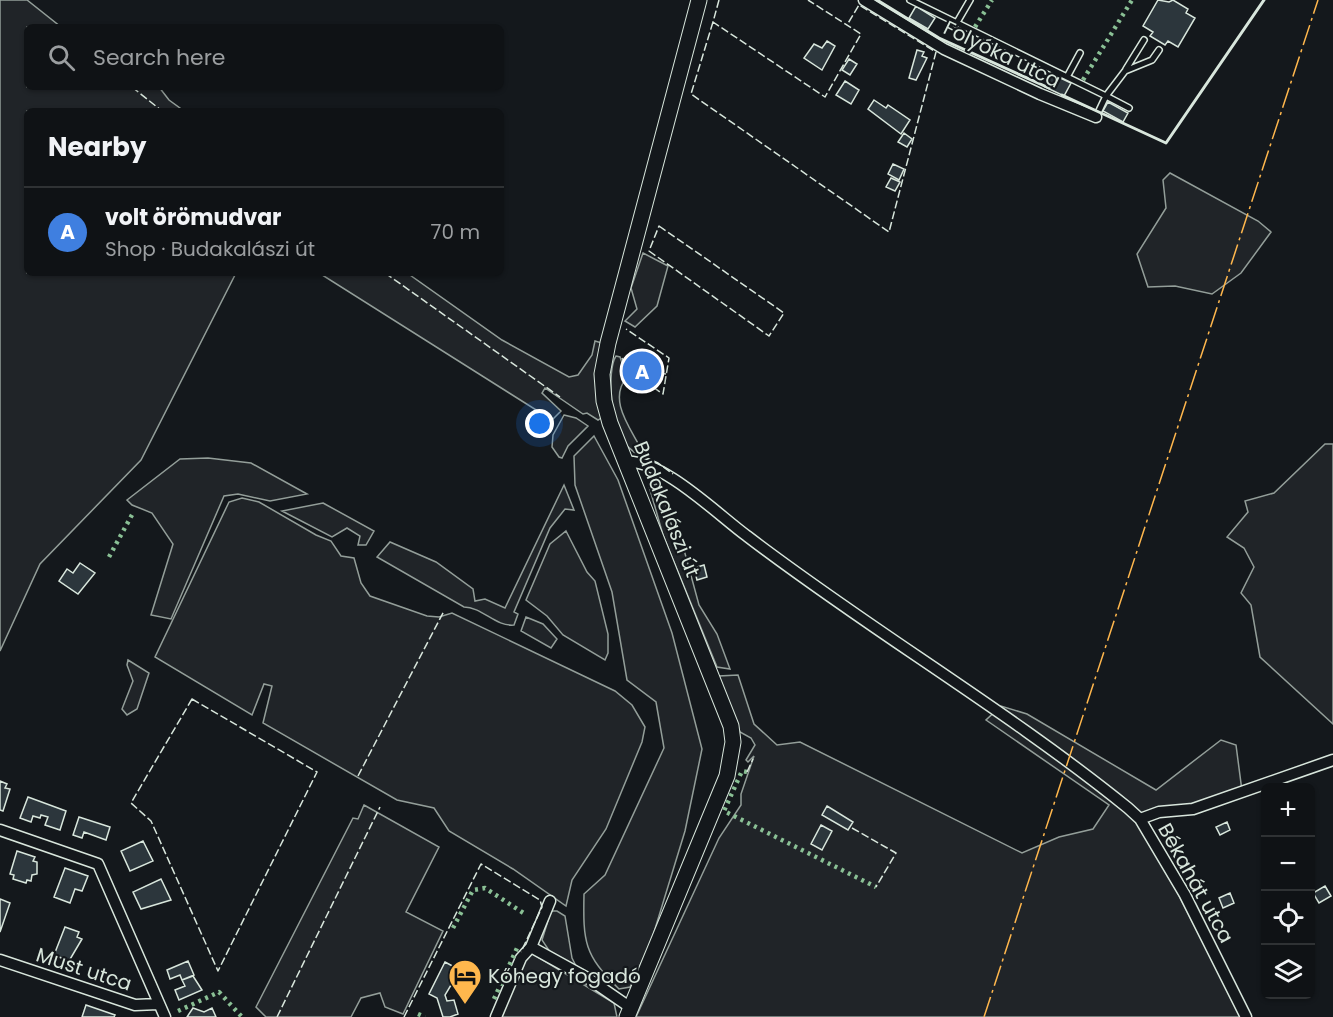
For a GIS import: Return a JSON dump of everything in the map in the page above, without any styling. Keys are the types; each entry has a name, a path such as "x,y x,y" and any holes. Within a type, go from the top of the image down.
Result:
{"main road":[{"name":"Budakalászi út","path":"629,1012 727,776 733,741 731,726 712,673 625,462 604,401 602,374 636,230 699,0"}],"street":[{"name":"Folyóka utca","path":"864,0 944,49 1096,117"},
{"path":"625,462 642,463 671,478 815,587 1081,771 1140,819"},
{"name":"Békahát utca","path":"1246,1017 1195,913 1140,819 1159,812 1193,809 1333,760"},
{"path":"0,830 98,864 165,1017"},
{"path":"496,1017 521,958 531,946 550,901"},
{"path":"531,946 590,979 629,1012"},
{"name":"Must utca","path":"0,960 135,1005 158,1004"}],"lane":[{"path":"910,0 1129,108"},
{"path":"956,24 970,0"},
{"path":"1096,117 1106,96 1144,40"},
{"path":"1125,71 1152,60 1159,50"},
{"path":"1067,77 1080,53"}],"shaded area":[{"path":"0,0 27,0 57,24 24,24 24,90 161,90 169,100 180,108 24,108 24,276 234,276 141,460 40,564 0,651"},
{"path":"1170,173 1258,221 1271,232 1241,273 1212,294 1175,286 1148,287 1137,254 1166,208 1163,180"},
{"path":"643,253 668,266 657,306 635,327 625,321 637,309 631,288"},
{"path":"324,276 411,276 502,340 569,377 578,375 592,355 595,341 602,343 601,418 598,420 587,413 583,414 545,388 542,393 561,411 552,420"},
{"path":"616,356 620,357 627,377 619,394 622,412 640,447 634,452 626,445 616,425 611,374"},
{"path":"564,415 576,418 588,426 568,446 562,458 552,447 553,435"},
{"path":"594,436 618,480 672,633 702,749 685,831 651,942 630,987 619,989 599,967 588,947 584,924 584,894 605,875 664,748 656,702 627,680 612,592 575,485 574,456"},
{"path":"1325,444 1333,444 1333,724 1260,657 1251,605 1241,593 1254,567 1244,548 1227,537 1248,512 1245,501 1274,493"},
{"path":"208,458 251,463 307,494 270,501 238,494 224,496 171,619 151,615 173,544 152,513 132,505 127,500 180,459"},
{"path":"657,484 664,496 671,524 680,535 699,605 717,634 730,669 717,667 663,535 649,486"},
{"path":"564,485 574,510 565,509 550,528 514,612 518,614 514,625 501,623 477,610 464,607 377,557 390,542 436,562 473,589 475,601 485,599 505,608"},
{"path":"242,498 259,502 316,535 331,541 341,556 354,558 361,583 370,596 427,616 439,617 452,613 615,691 632,705 645,727 642,742 606,829 572,880 566,906 513,869 449,831 434,808 397,800 263,723 272,686 264,684 252,715 155,657 229,502"},
{"path":"323,503 374,531 366,545 358,545 360,536 347,528 332,537 282,511"},
{"path":"566,531 587,572 595,581 608,634 608,653 605,660 563,635 547,616 526,600 550,544"},
{"path":"526,617 543,624 557,639 551,648 521,631"},
{"path":"128,660 149,673 137,709 127,715 122,709 133,681 127,665"},
{"path":"738,675 754,724 777,745 800,742 1022,853 1059,837 1093,829 1109,805 986,720 1001,706 1027,714 1156,790 1221,740 1236,745 1242,791 1140,819 1241,1017 636,1017 719,838 741,805 741,794 754,756 748,762 746,760 755,745 751,738 740,732 719,676"},
{"path":"364,805 439,847 406,912 443,931 403,1014 385,1007 380,993 361,998 351,1017 266,1017 256,1007 353,818 358,819"},
{"path":"551,911 557,911 565,916 572,958 577,968 550,952 542,940"},
{"path":"533,954 614,1003 617,1017 500,1017 527,955"}],"building":[{"path":"1158,0 1169,2 1173,0 1188,9 1186,13 1195,18 1178,47 1168,41 1165,45 1150,36 1153,32 1143,26"},
{"path":"916,6 935,18 928,29 909,18"},
{"path":"827,41 835,46 822,70 804,58 814,44 822,48"},
{"path":"917,50 924,52 922,56 927,58 916,80 909,78"},
{"path":"849,59 857,64 850,75 842,70"},
{"path":"1052,74 1071,83 1064,96 1045,87"},
{"path":"845,81 859,90 851,104 836,95"},
{"path":"874,100 886,108 888,105 910,120 901,134 868,109"},
{"path":"1108,102 1128,113 1123,122 1103,111"},
{"path":"904,133 912,139 907,147 898,142"},
{"path":"893,164 904,169 899,180 888,174"},
{"path":"891,178 900,182 895,191 886,187"},
{"path":"80,563 95,573 78,594 59,581 67,569 73,573"},
{"path":"704,565 707,577 697,580 694,568"},
{"path":"0,781 7,784 5,788 10,789 3,811 0,810"},
{"path":"28,797 66,811 60,830 45,825 48,817 33,816 31,822 20,818"},
{"path":"827,806 853,822 848,830 822,815"},
{"path":"79,817 110,827 106,840 84,832 82,838 73,835"},
{"path":"1227,822 1230,830 1220,835 1216,827"},
{"path":"821,825 832,831 822,850 811,844"},
{"path":"143,841 153,861 130,871 121,851"},
{"path":"17,851 35,857 33,861 37,862 37,874 32,875 31,881 27,880 26,883 13,879 14,875 10,874"},
{"path":"65,868 88,876 82,891 75,889 70,903 54,897"},
{"path":"161,879 171,900 141,909 133,892"},
{"path":"1325,886 1331,896 1319,903 1315,892"},
{"path":"1230,893 1234,903 1223,908 1219,898"},
{"path":"0,899 10,903 0,932"},
{"path":"65,927 79,932 77,937 82,939 69,961 54,955"},
{"path":"188,961 194,975 182,980 180,975 170,979 167,970"},
{"path":"445,962 473,977 465,992 451,985 445,995 447,1001 454,1000 458,1014 450,1017 443,1017 437,998 429,994"},
{"path":"193,976 202,990 179,1000 175,990 185,986 182,980"},
{"path":"86,1005 115,1015 114,1017 82,1017"},
{"path":"193,1008 204,1012 212,1008 216,1017 187,1017"}],"hedge":[{"path":"975,27 992,0"},
{"path":"1083,80 1132,0"},
{"path":"109,557 133,513"},
{"path":"747,772 742,771 724,811 876,887"},
{"path":"453,928 473,890 485,888 525,914"},
{"path":"494,999 518,946"},
{"path":"178,1011 219,992 242,1017"},
{"path":"418,1014 425,1017"}],"fence":[{"path":"719,0 713,22 825,97 861,34 808,0"},
{"path":"713,22 691,94 889,232 936,52 859,5 847,25"},
{"path":"136,90 158,108"},
{"path":"659,226 784,313 769,336 649,251 659,226"},
{"path":"389,276 560,397"},
{"path":"622,358 627,369 663,394 669,358 626,329"},
{"path":"654,387 656,373 666,374"},
{"path":"634,452 658,463 673,474"},
{"path":"358,776 444,611"},
{"path":"192,699 317,772 218,971 151,821 131,803 192,699"},
{"path":"747,772 753,759"},
{"path":"277,1017 380,807"},
{"path":"852,828 896,853 876,887"},
{"path":"404,1017 481,864 540,900 542,907 521,952"}],"wall":[{"path":"877,0 939,38 1049,88"},
{"path":"1062,95 1166,143 1264,0"}],"power":[{"path":"984,1017 1318,0"}],"place":[{"name":"volt örömudvar","path":"642,371"},
{"name":"Kőhegy fogadó","path":"465,1005"}]}
